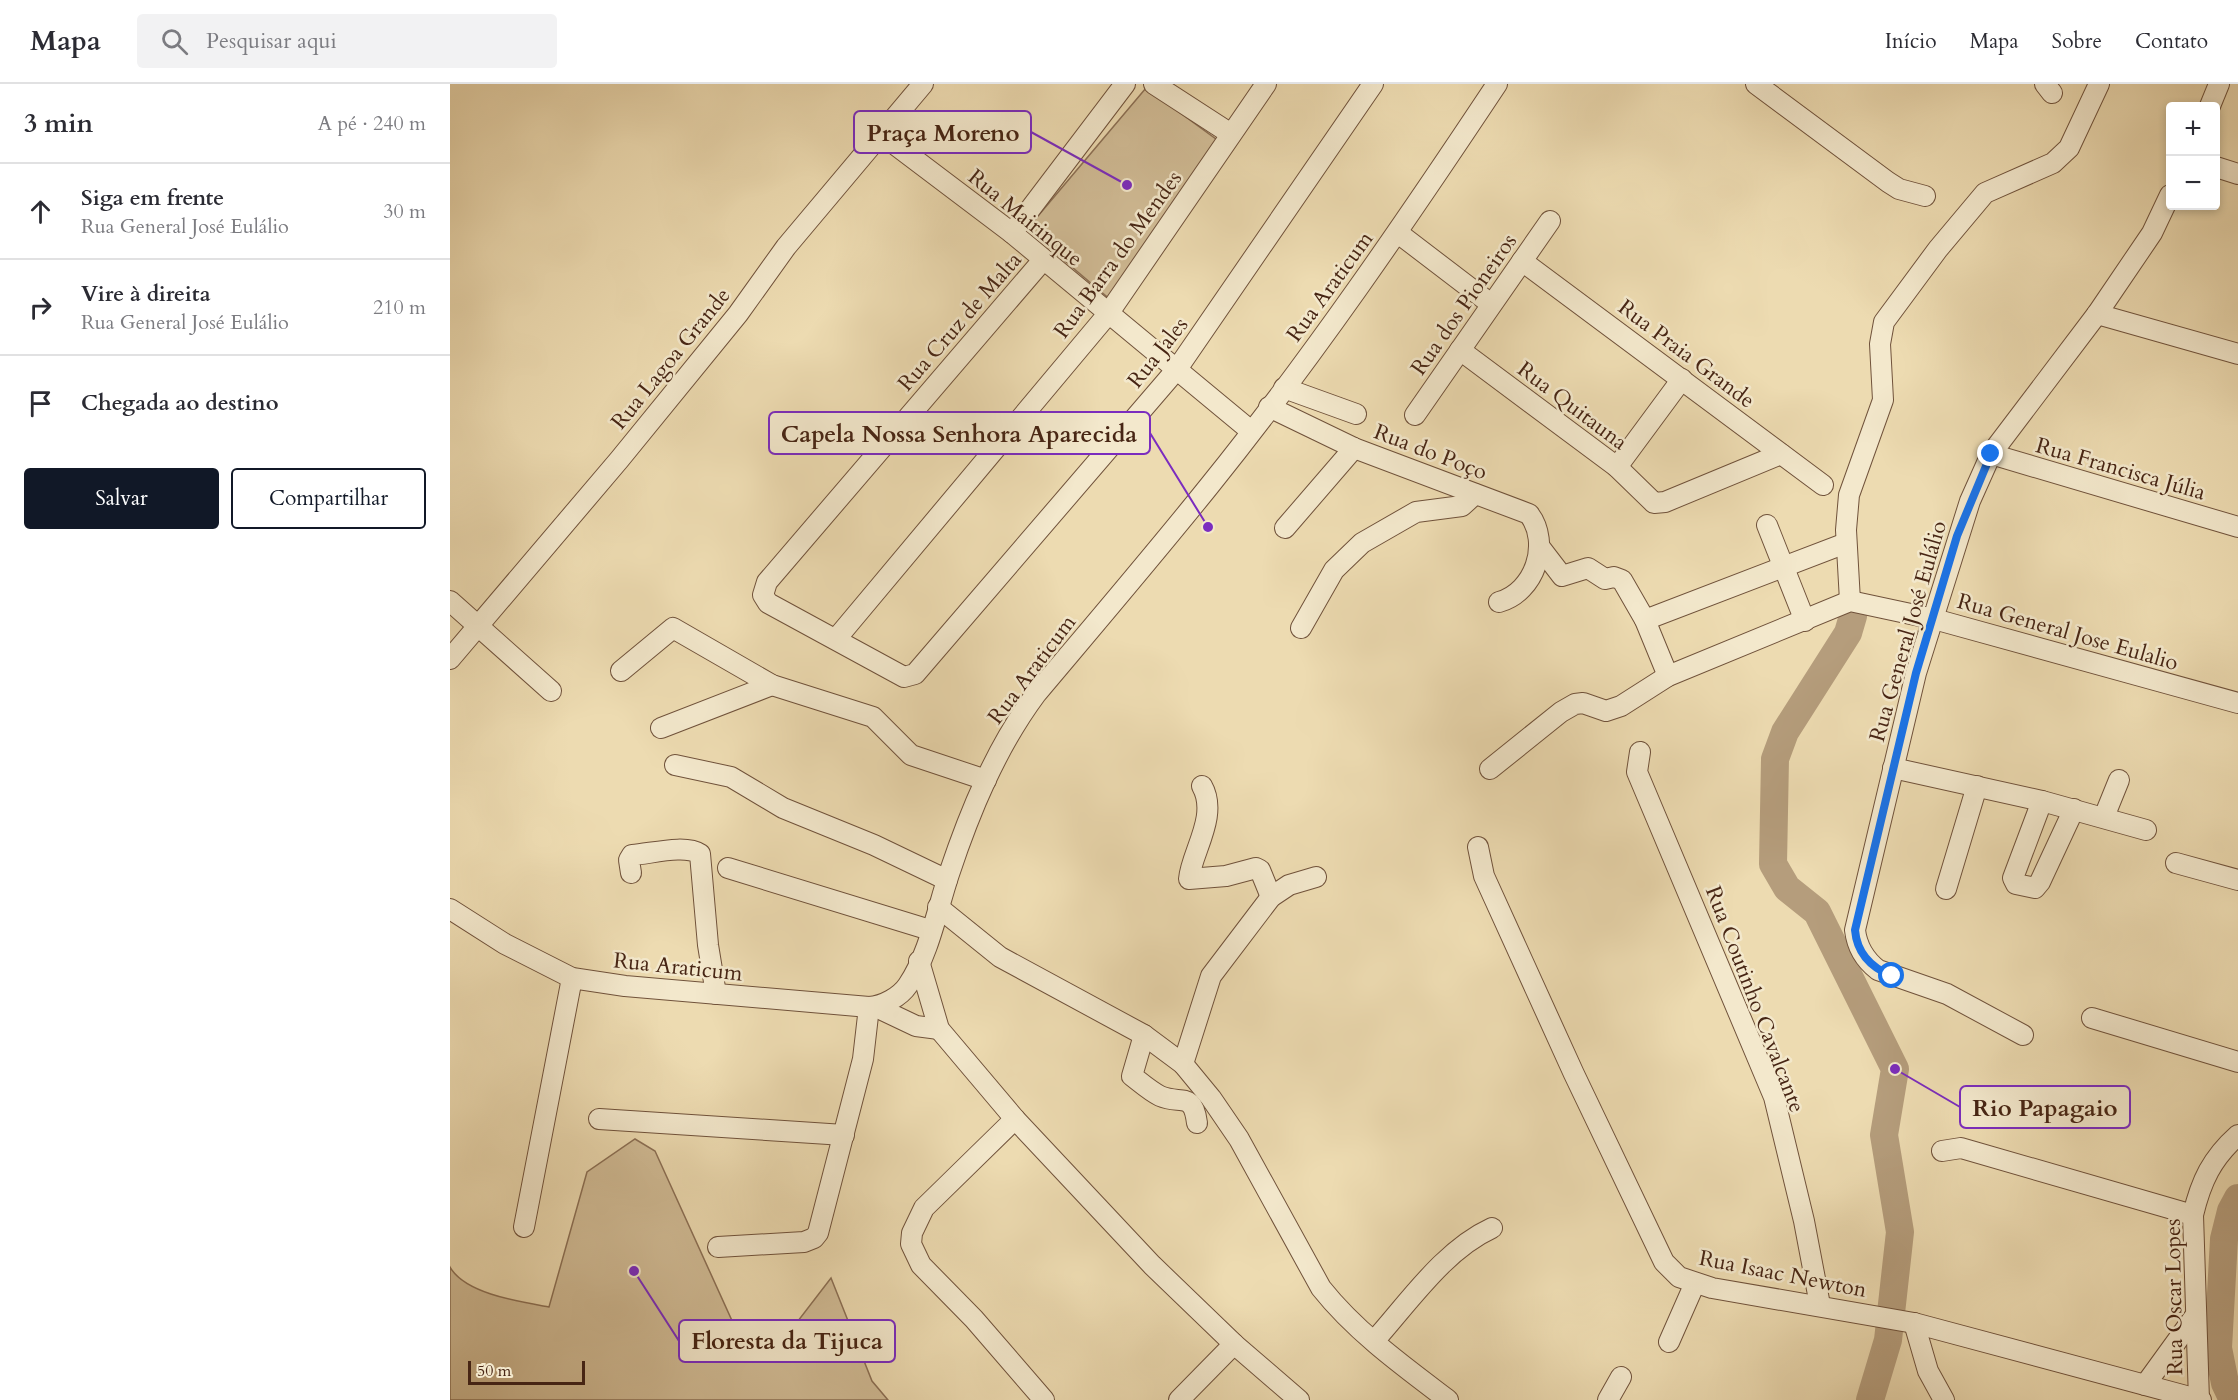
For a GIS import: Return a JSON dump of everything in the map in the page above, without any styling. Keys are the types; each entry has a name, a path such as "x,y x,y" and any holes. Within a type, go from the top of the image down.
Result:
{"street":[{"name":"Rua Lagoa Grande","path":"450,659 477,624 619,460 738,314 786,247 923,84"},
{"path":"1012,233 1125,84"},
{"path":"1154,84 1231,134"},
{"name":"Rua Barra do Mendes","path":"836,639 1108,314 1266,84"},
{"name":"Rua Jales","path":"902,675 909,677 915,674 1177,369 1373,84"},
{"name":"Rua Araticum","path":"450,909 505,944 572,978 626,986 873,1007 893,999 908,985 919,961 962,834 1012,729 1036,694 1211,484 1284,388 1398,232 1497,84"},
{"path":"1756,84 1888,182 1899,189 1925,196"},
{"path":"1490,769 1560,712 1575,704 1583,703 1606,711 1628,703 1668,676 1850,601 1846,543 1848,495 1883,400 1880,344 1884,322 1938,249 1985,193 2053,163 2069,148 2099,84"},
{"path":"2212,102 2220,84"},
{"name":"Rua Mairinque","path":"880,134 1012,233 1251,431"},
{"path":"2220,168 2238,174"},
{"name":"Rua General José Eulálio","path":"2022,1035 1947,994 1878,970 1869,963 1859,948 1855,930 1916,673 1957,536 1991,454 2097,314 2152,233 2166,203"},
{"name":"Rua dos Pioneiros","path":"1416,415 1550,221"},
{"path":"1398,232 1491,304"},
{"name":"Rua Cruz de Malta","path":"902,675 768,603 763,595 764,588 1043,260"},
{"name":"Rua Praia Grande","path":"1522,261 1823,485"},
{"path":"2097,314 2238,354"},
{"name":"Rua Quitauna","path":"1460,350 1617,467 1654,503 1665,502 1781,454"},
{"path":"1617,467 1682,379"},
{"path":"1284,388 1356,414"},
{"name":"Rua do Poço","path":"1269,407 1354,448 1529,514 1534,520 1538,555"},
{"path":"1284,528 1354,448"},
{"name":"Rua Francisca Júlia","path":"1991,454 2238,527"},
{"path":"1301,628 1334,570 1362,543 1416,512 1462,506 1475,494"},
{"path":"1767,525 1804,621"},
{"path":"1645,620 1846,543"},
{"path":"1499,602 1511,597 1533,575 1538,555 1560,575 1566,577 1588,568 1605,579 1622,580 1645,620 1668,676"},
{"path":"450,601 551,691"},
{"name":"Rua General Jose Eulalio","path":"1850,601 1934,619 2238,704"},
{"path":"621,671 673,628 772,685 876,719 904,752 986,780"},
{"path":"661,729 772,685"},
{"name":"Rua Coutinho Cavalcante","path":"1640,752 1637,772 1774,1097 1804,1221 1820,1305"},
{"path":"675,765 731,777 783,808 874,845 947,880"},
{"path":"1893,768 2042,801 2146,830"},
{"path":"2104,817 2119,780"},
{"path":"1202,786 1206,799 1203,836 1190,879 1226,876 1256,868 1260,870 1271,897"},
{"path":"1946,889 1977,786"},
{"path":"2042,801 2013,878 2021,886 2031,888 2037,886 2074,809"},
{"name":"Rua Isaac Newton","path":"1478,848 1489,886 1647,1229 1670,1270 1695,1283 1775,1300 1820,1305 1909,1322 2200,1400"},
{"path":"631,873 628,860 632,855 680,851 693,851 700,854 708,945 716,994"},
{"path":"2176,863 2238,880"},
{"path":"728,868 930,930"},
{"path":"1183,1064 1211,976 1271,897 1289,885 1316,877"},
{"path":"938,907 1000,957 1144,1035 1183,1064 1211,1098 1239,1139 1321,1288 1336,1306 1374,1341 1448,1400"},
{"path":"919,961 939,1029 1015,1119 1152,1265 1234,1344 1299,1400"},
{"path":"524,1227 572,978"},
{"path":"718,1247 804,1242 814,1238 844,1135 873,1007 915,1026 939,1029"},
{"path":"2092,1018 2238,1062"},
{"path":"1144,1035 1132,1076 1157,1095 1168,1099 1186,1099 1193,1106 1197,1123"},
{"path":"600,1119 844,1135"},
{"path":"1015,1119 924,1208 912,1233 911,1244 921,1265 974,1319 1044,1400"},
{"name":"Rua Oscar Lopes","path":"2200,1400 2195,1316 2193,1215 2200,1188 2211,1163 2238,1135"},
{"path":"1942,1151 1961,1148 2193,1215"},
{"path":"1374,1341 1433,1274 1465,1244 1492,1228"},
{"path":"1669,1342 1695,1283"},
{"path":"2145,1385 2195,1316"},
{"path":"1909,1322 1928,1371 1944,1400"},
{"path":"1179,1400 1234,1344"},
{"path":"1608,1400 1621,1377"}],"shaded area":[{"path":"1146,88 1220,142 1112,301 1027,229"},
{"path":"635,1139 655,1151 734,1325 788,1334 831,1278 872,1381 888,1400 450,1400 450,1267 457,1276 481,1290 509,1299 549,1307 587,1172"}],"waterway":[{"path":"1853,616 1848,633 1785,732 1775,759 1773,864 1787,888 1817,912 1895,1069 1884,1135 1900,1232 1888,1340 1870,1400"},
{"path":"2233,1400 2225,1383 2218,1348 2224,1239 2231,1211 2238,1198"}],"place":[{"name":"Praça Moreno","path":"1127,185"},
{"name":"Capela Nossa Senhora Aparecida","path":"1208,527"},
{"name":"Rio Papagaio","path":"1895,1069"},
{"name":"Floresta da Tijuca","path":"634,1271"}],"route":[{"path":"1892,976 1869,963 1859,948 1855,930 1916,673 1941,596 1957,536 1991,454"}]}
